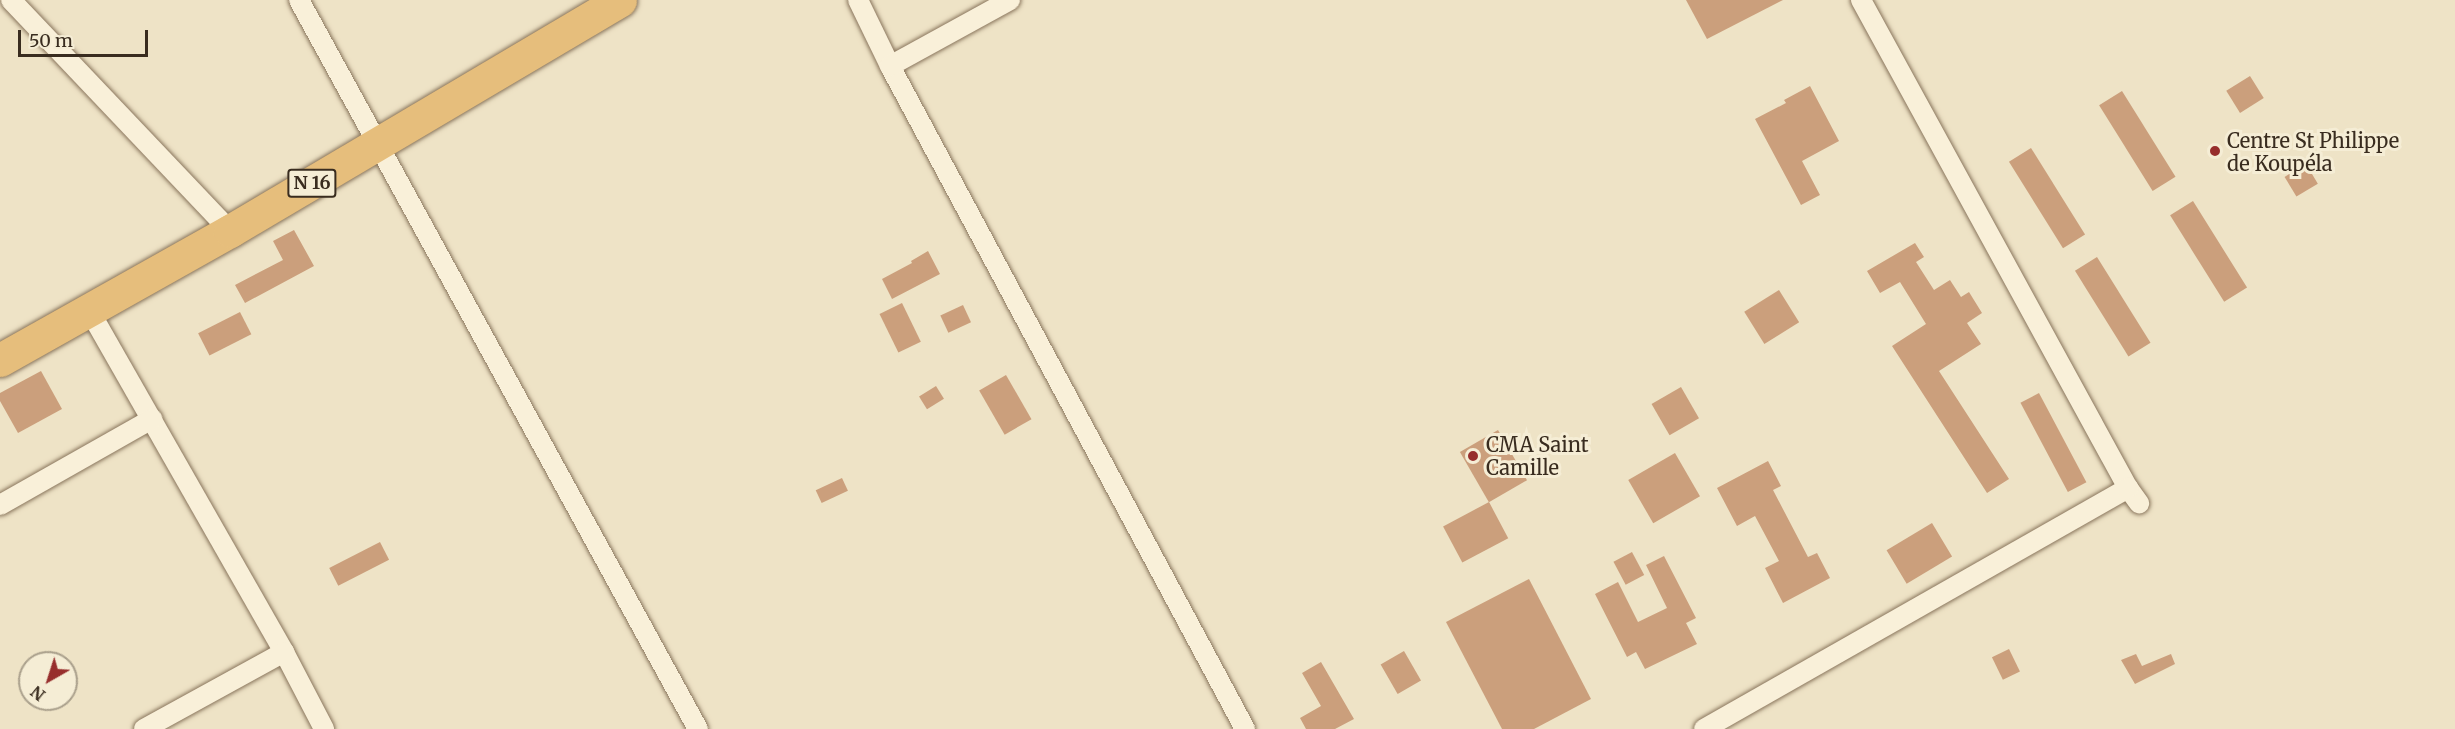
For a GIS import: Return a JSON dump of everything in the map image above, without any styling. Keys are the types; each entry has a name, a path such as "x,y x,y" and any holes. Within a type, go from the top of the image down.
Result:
{"highway":[{"name":"N 16","path":"0,360 230,231 620,0"}],"street":[{"path":"11,0 230,231"},
{"path":"299,0 698,729"},
{"path":"858,0 890,66 1245,729"},
{"path":"890,66 1010,0"},
{"path":"1704,729 2133,495 1861,0"},
{"path":"88,310 284,652 324,729"},
{"path":"0,505 152,419"},
{"path":"144,729 284,652"}],"building":[{"path":"1686,0 1783,0 1707,39"},
{"path":"2250,76 2264,98 2240,113 2226,91"},
{"path":"1810,86 1839,141 1802,161 1820,195 1801,205 1755,119 1786,103 1784,100"},
{"path":"2122,91 2176,177 2153,191 2099,105"},
{"path":"2031,148 2085,235 2063,248 2009,162"},
{"path":"2306,164 2318,184 2296,197 2285,177"},
{"path":"2193,201 2247,288 2224,302 2170,215"},
{"path":"294,230 314,266 245,303 235,285 283,260 273,241"},
{"path":"1915,243 1924,257 1916,262 1934,290 1950,280 1961,297 1969,292 1982,313 1967,323 1981,344 1939,371 2009,479 1987,493 1892,346 1926,324 1900,282 1880,293 1867,271"},
{"path":"928,251 940,274 892,299 882,279 912,263 911,261"},
{"path":"2097,257 2151,343 2128,356 2075,271"},
{"path":"1779,290 1799,322 1764,344 1744,312"},
{"path":"902,303 921,342 898,353 880,314"},
{"path":"963,305 971,322 948,333 940,316"},
{"path":"240,312 251,334 209,356 198,333"},
{"path":"41,371 62,409 18,433 0,401 0,393"},
{"path":"1006,375 1032,419 1005,435 979,391"},
{"path":"936,386 944,399 927,409 919,397"},
{"path":"1681,387 1699,418 1670,435 1652,404"},
{"path":"2039,393 2086,482 2068,492 2020,403"},
{"path":"1498,430 1527,480 1489,502 1460,452"},
{"path":"1675,453 1700,496 1653,523 1628,480"},
{"path":"1768,461 1781,486 1773,490 1808,557 1817,553 1830,578 1783,603 1765,568 1779,561 1755,516 1737,526 1717,488"},
{"path":"842,478 848,491 822,503 816,490"},
{"path":"1489,502 1508,538 1462,563 1443,526"},
{"path":"1932,523 1952,556 1907,584 1887,550"},
{"path":"380,542 389,560 338,586 329,568"},
{"path":"1632,552 1644,575 1626,585 1613,562"},
{"path":"1664,556 1696,618 1686,623 1697,644 1645,669 1636,652 1627,657 1595,594 1618,582 1638,622 1667,608 1646,565"},
{"path":"1529,579 1591,699 1534,729 1502,729 1446,622"},
{"path":"2009,649 2020,671 2003,680 1992,657"},
{"path":"1404,651 1421,680 1398,694 1381,664"},
{"path":"2136,654 2142,666 2171,654 2175,664 2135,684 2121,660"},
{"path":"1321,662 1354,719 1335,729 1306,729 1300,718 1321,706 1302,673"}],"place":[{"name":"Centre St Philippe de Koupéla","path":"2215,151"},
{"name":"CMA Saint Camille","path":"1473,456"}]}
